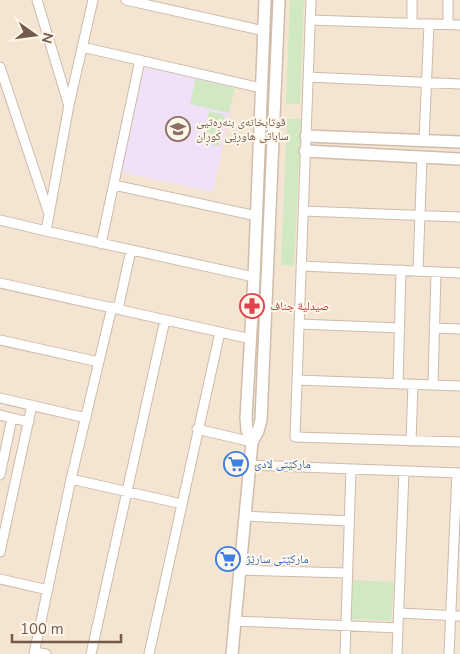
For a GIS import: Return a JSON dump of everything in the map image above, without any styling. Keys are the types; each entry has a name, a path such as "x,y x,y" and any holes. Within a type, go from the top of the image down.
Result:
{"street":[{"path":"37,0 69,105"},
{"path":"46,232 69,105 93,0"},
{"path":"126,0 264,31"},
{"path":"232,654 252,442 246,418 254,277 265,0"},
{"path":"252,442 261,420 279,0"},
{"path":"311,0 294,437 460,442"},
{"path":"412,0 412,23"},
{"path":"448,0 448,24"},
{"path":"310,20 460,24"},
{"path":"424,140 430,24"},
{"path":"82,47 261,88"},
{"path":"101,244 140,60"},
{"path":"0,67 49,216"},
{"path":"308,77 460,84"},
{"path":"260,114 275,114"},
{"path":"306,136 460,142"},
{"path":"305,151 460,159"},
{"path":"418,271 422,157"},
{"path":"114,184 256,216"},
{"path":"303,211 460,217"},
{"path":"0,220 46,232 254,277"},
{"path":"46,654 34,653 99,362 131,250"},
{"path":"301,266 460,273"},
{"path":"398,384 401,270"},
{"path":"433,385 436,272"},
{"path":"0,283 251,339"},
{"path":"91,654 166,320"},
{"path":"299,324 400,328"},
{"path":"434,328 460,329"},
{"path":"150,654 197,430 220,332"},
{"path":"0,340 99,362"},
{"path":"297,380 460,386"},
{"path":"411,441 413,384"},
{"path":"0,398 86,418"},
{"path":"0,552 32,405"},
{"path":"0,415 29,422"},
{"path":"0,473 12,418"},
{"path":"197,430 252,442"},
{"path":"250,465 458,473 456,616 449,654"},
{"path":"345,654 351,469"},
{"path":"397,654 404,471"},
{"path":"72,480 182,504"},
{"path":"245,516 349,521"},
{"path":"240,570 347,573"},
{"path":"0,578 48,590"},
{"path":"398,613 456,616"},
{"path":"235,621 398,628"}],"shaded area":[{"path":"0,0 460,0 460,654 0,654"},
{"name":"قوتابخانەی بنەڕەتیی ساباتی هاوڕێی کوڕان","path":"144,67 235,87 213,192 121,172"}],"green space":[{"path":"290,0 304,0 300,104 286,104"},
{"path":"195,79 235,88 229,113 190,104"},
{"path":"209,111 225,115 219,146 203,142"},
{"path":"287,119 301,119 294,266 281,265"},
{"path":"352,580 394,582 391,621 351,619"}],"place":[{"name":"قوتابخانەی بنەڕەتیی ساباتی هاوڕێی کوڕان","path":"178,129"},
{"name":"صيدلية جناف","path":"252,306"},
{"name":"ماركێتی لادێ","path":"236,464"},
{"name":"مارکێتی سارێژ","path":"228,559"}]}
